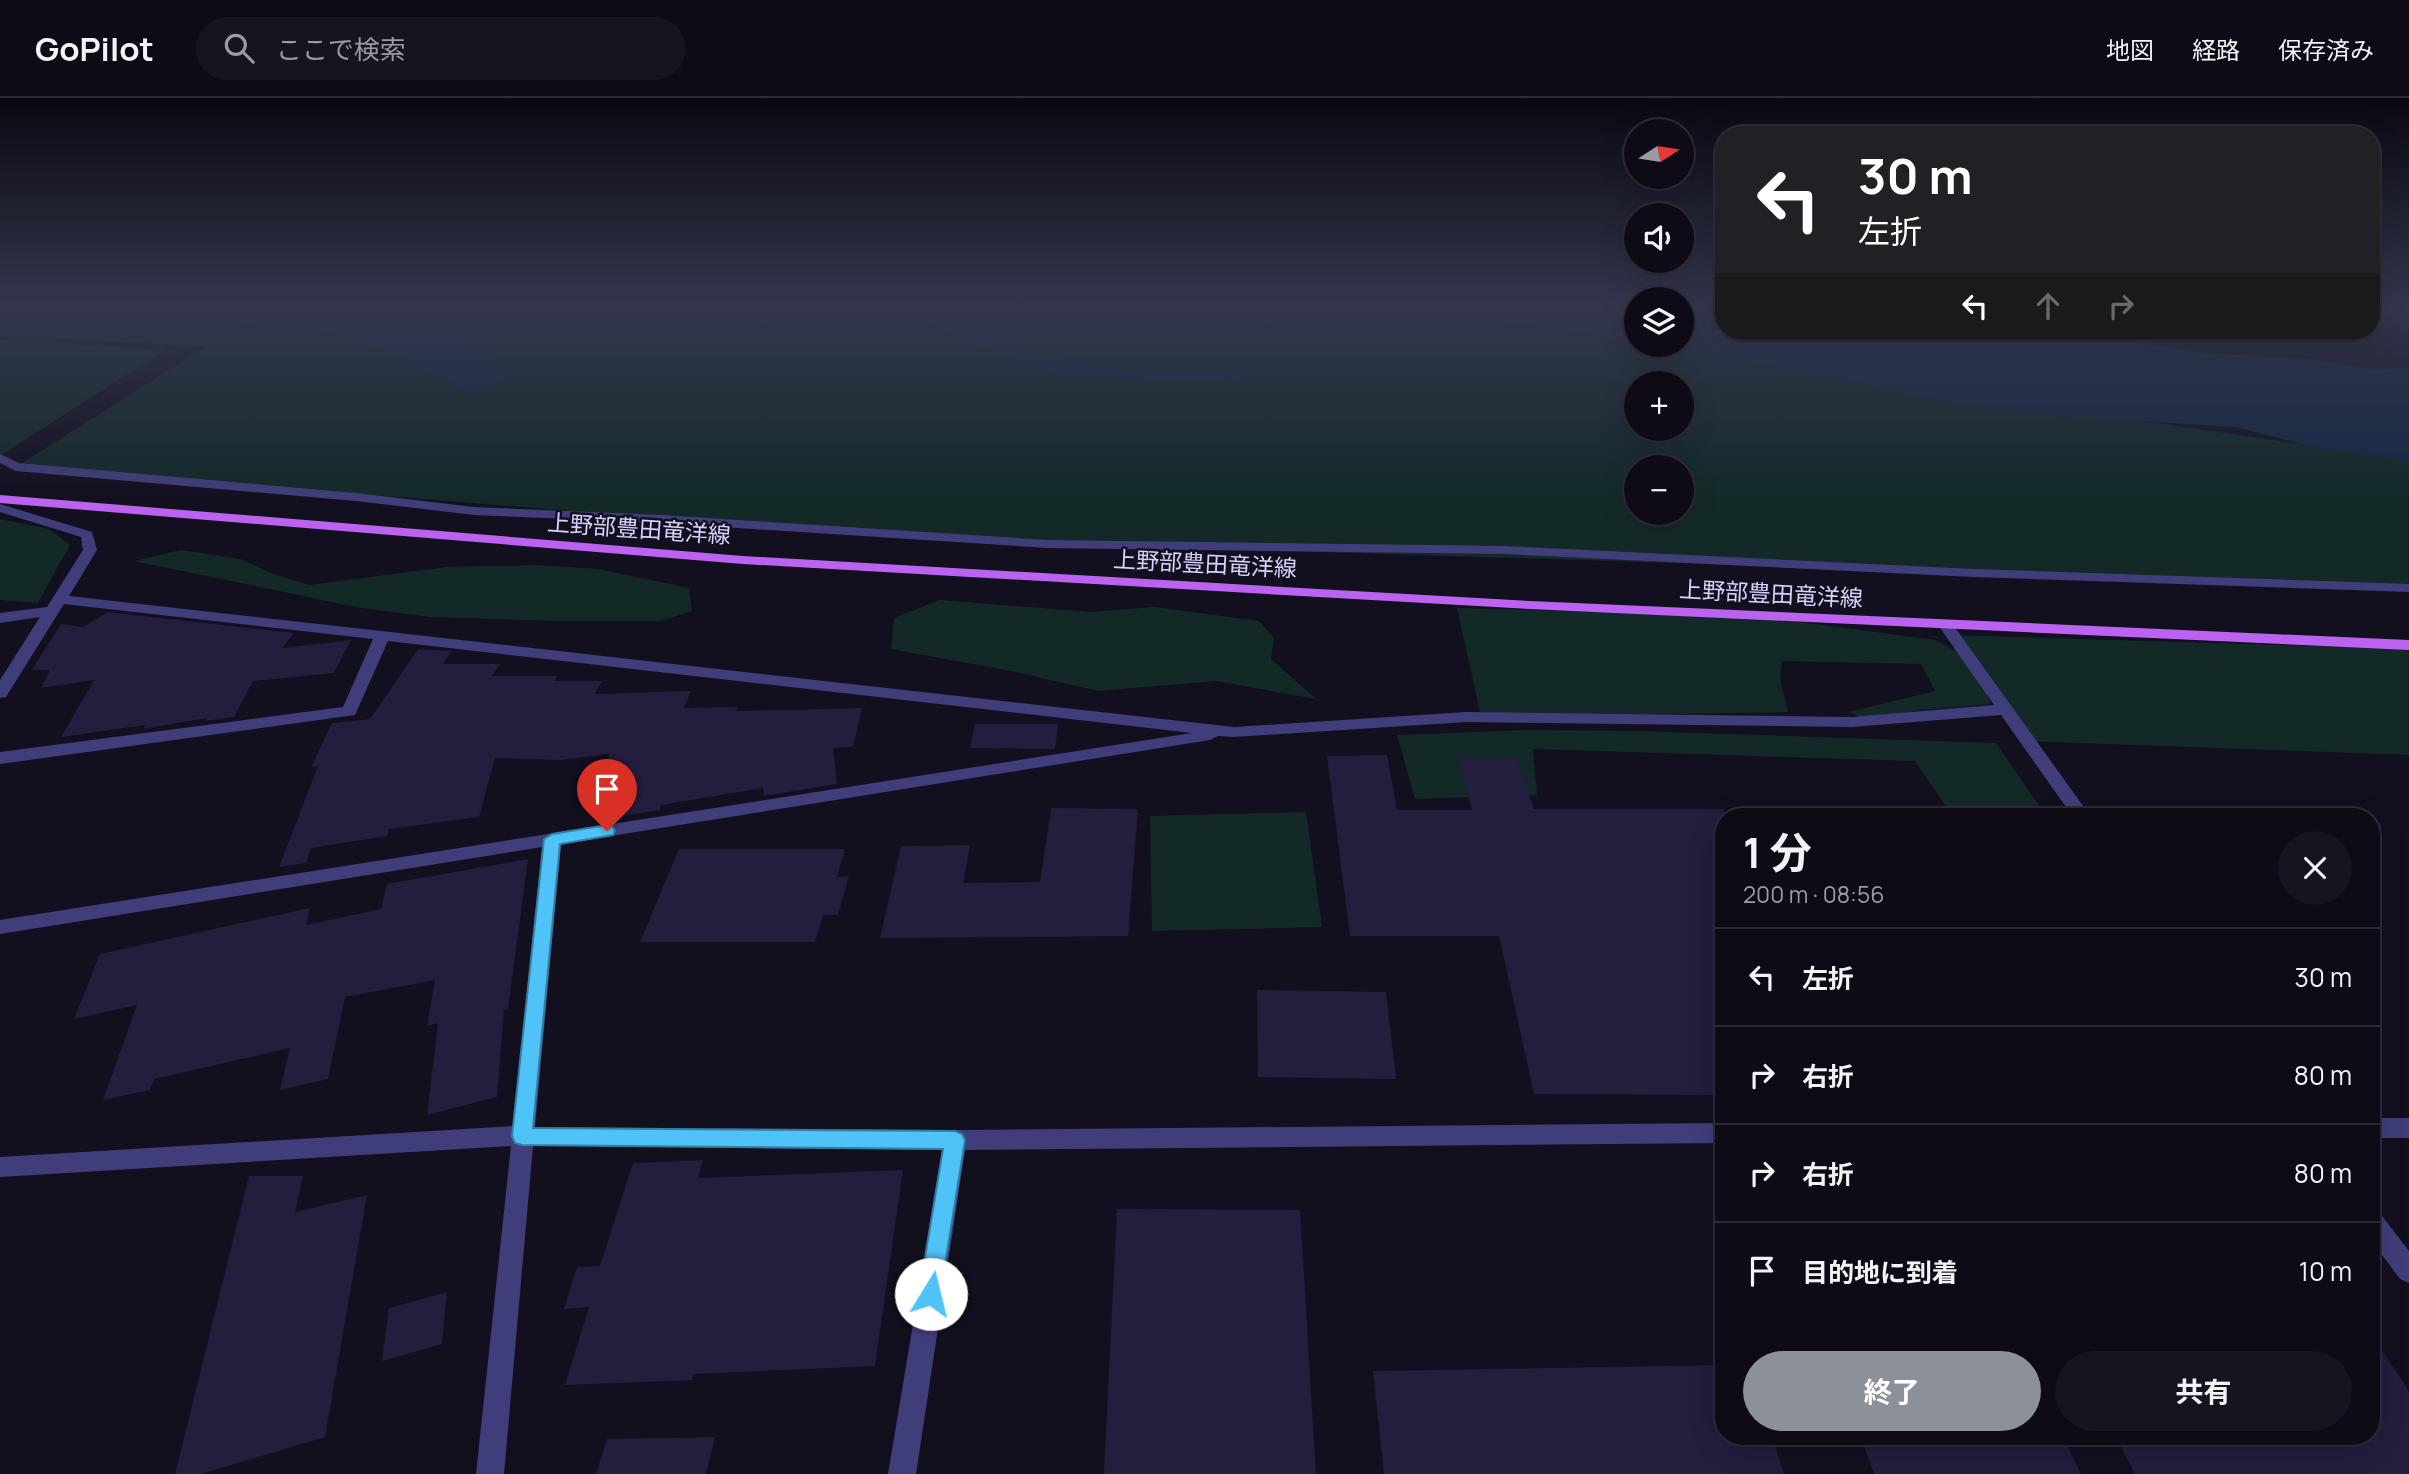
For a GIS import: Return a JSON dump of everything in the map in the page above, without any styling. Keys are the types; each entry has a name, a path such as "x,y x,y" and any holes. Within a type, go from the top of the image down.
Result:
{"main road":[{"name":"上野部豊田竜洋線","path":"0,499 743,559 1516,605 2409,645"}],"street":[{"path":"0,458 16,467 356,497 474,511 661,519 1047,544 1505,550 1983,574 2409,588"},
{"path":"0,508 87,535 90,550 0,693"},
{"path":"0,618 56,605 383,635 1240,732"},
{"path":"1946,625 2076,808"},
{"path":"0,758 349,711 383,635"},
{"path":"0,927 1240,732 1370,721 1466,717 1852,722 2006,709"},
{"path":"490,1474 552,839"},
{"path":"2380,1128 2409,1129"},
{"path":"0,1167 493,1136 955,1140 1715,1133"},
{"path":"902,1474 955,1140"},
{"path":"2380,1232 2409,1271"}],"green space":[{"path":"0,373 129,373 0,456"},
{"path":"164,373 1624,373 1624,441 1694,441 1694,373 1816,373 2409,460 2409,586 938,540 16,467"},
{"path":"0,519 49,529 70,545 38,603 0,600"},
{"path":"181,550 240,559 271,573 309,585 447,567 536,565 598,569 689,588 692,611 661,621 431,617 361,608 134,561"},
{"path":"940,600 1091,612 1154,607 1259,621 1274,638 1271,659 1316,699 1216,681 1098,691 1016,672 891,649 894,618"},
{"path":"1457,608 1756,616 1936,640 1969,659 1953,635 2409,649 2409,755 2028,741 1973,665 1991,704 1919,710 1870,721 1849,712 1935,691 1921,664 1782,661 1780,679 1788,712 1481,717"},
{"path":"1527,730 1641,731 1996,743 2041,808 1947,808 1915,761 1533,749 1537,795 1415,799 1397,735"},
{"path":"1306,812 1322,927 1152,931 1150,816"}],"water":[{"path":"432,373 508,373 511,376 474,393"},
{"path":"1058,373 1211,373 1334,378 1169,382 1071,377"},
{"path":"1809,373 2409,373 2409,461 2318,448 2235,427 2045,415 1971,406"}],"building":[{"path":"108,612 294,633 282,648 351,640 334,673 253,681 234,717 205,721 207,718 143,729 145,725 61,737 94,680 41,688 50,670 32,670 61,624 83,627"},
{"path":"418,649 452,651 443,664 500,664 492,676 557,676 555,681 602,681 595,694 691,691 684,708 737,707 736,711 862,708 853,747 833,748 837,784 764,796 763,788 661,805 660,810 598,820 609,754 561,760 495,758 479,817 389,829 387,836 311,848 306,863 279,867 318,766 311,767 332,723 370,719"},
{"path":"975,724 1058,724 1055,749 970,748"},
{"path":"1387,755 1397,810 1472,810 1458,758 1516,757 1534,809 1715,809 1715,1095 1534,1094 1499,936 1350,936 1327,756"},
{"path":"1051,808 1138,809 1128,936 880,938 901,846 970,845 963,883 1040,882"},
{"path":"679,849 845,849 837,877 849,876 838,915 823,915 815,942 640,942"},
{"path":"528,859 508,1009 504,1010 497,1097 427,1115 438,1023 427,1026 435,980 345,997 328,1079 280,1090 290,1048 154,1079 150,1090 103,1100 137,1005 74,1019 100,954 310,908 306,925 381,909 387,884"},
{"path":"1257,990 1386,992 1396,1079 1258,1077"},
{"path":"703,1160 698,1178 903,1170 875,1366 693,1374 692,1380 565,1385 589,1307 564,1309 577,1267 600,1266 633,1163"},
{"path":"249,1176 303,1176 295,1212 367,1195 325,1437 201,1474 175,1474"},
{"path":"1117,1209 1300,1210 1316,1474 1104,1474"},
{"path":"447,1292 442,1344 382,1361 389,1308"},
{"path":"2380,1348 2409,1391 2409,1474 2135,1474 2120,1445 2380,1445"},
{"path":"1715,1365 1715,1445 1775,1445 1784,1474 1384,1474 1373,1371"},
{"path":"715,1437 706,1474 596,1474 607,1439"},
{"path":"1864,1445 2067,1445 2081,1474 1874,1474"}],"route":[{"path":"607,831 552,839 522,1136 955,1140 931,1294"}]}
